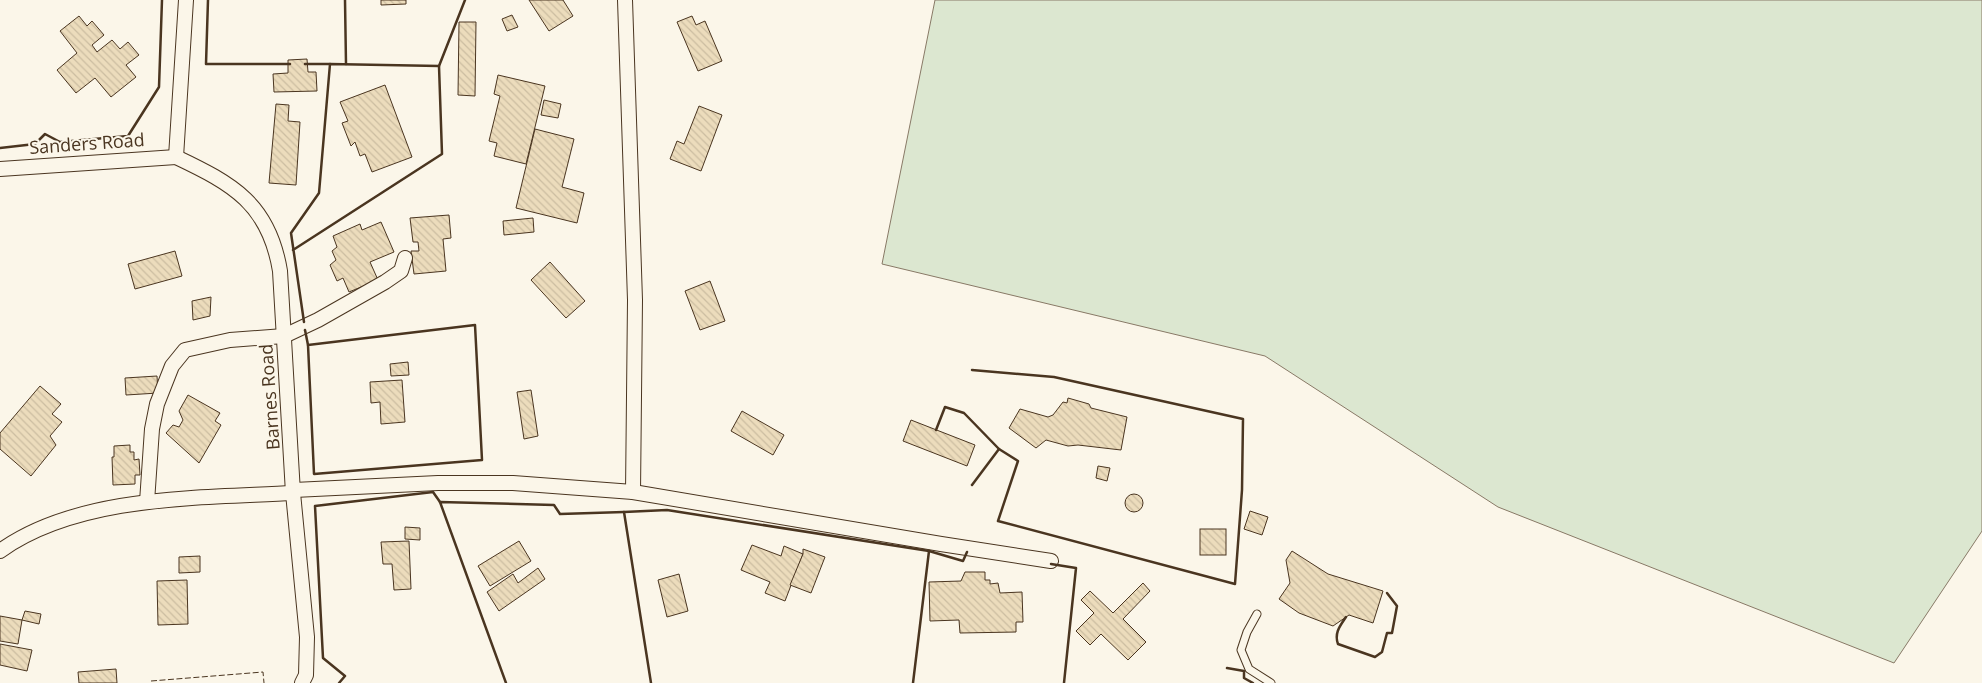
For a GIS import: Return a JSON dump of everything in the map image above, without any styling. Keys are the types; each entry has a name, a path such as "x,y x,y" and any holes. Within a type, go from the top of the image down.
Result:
{"street":[{"path":"176,157 186,0"},
{"path":"625,0 634,300 633,492"},
{"name":"Sanders Road","path":"0,169 176,157"},
{"name":"Barnes Road","path":"176,157 220,179 236,190 253,207 265,224 276,248 280,271 294,491 307,637 306,675 302,683"},
{"path":"147,502 152,429 157,404 172,366 185,350 230,340 284,336 318,320 385,282 401,271 405,258"},
{"path":"0,551 28,532 66,518 147,502 438,483 513,483 633,492 1050,561"}],"lane":[{"path":"1257,614 1246,632 1241,650 1249,669 1271,683"}],"green space":[{"path":"935,0 1982,0 1982,531 1894,663 1498,507 1265,356 882,264"}],"building":[{"path":"381,0 406,0 406,4 381,5"},
{"path":"529,0 563,0 573,16 549,31"},
{"path":"512,15 518,27 507,31 502,19"},
{"path":"79,16 87,26 92,21 104,35 92,45 97,52 112,40 120,49 128,42 139,55 126,65 136,77 111,97 95,78 76,93 57,70 77,53 60,31"},
{"path":"692,16 696,25 705,21 722,61 698,71 677,22"},
{"path":"459,22 476,22 475,96 458,95"},
{"path":"307,59 308,72 316,72 317,91 274,92 273,74 288,73 288,60"},
{"path":"498,75 545,86 526,164 494,156 497,143 489,141 500,96 494,94"},
{"path":"385,85 412,157 372,172 365,154 360,156 355,142 351,146 342,123 348,121 340,102"},
{"path":"544,100 561,104 558,118 541,115"},
{"path":"276,104 289,105 288,121 300,122 296,185 269,183"},
{"path":"699,106 722,115 701,171 670,159 677,141 684,144"},
{"path":"535,129 574,139 562,187 584,193 577,223 516,208"},
{"path":"449,215 451,238 443,239 446,271 414,274 411,251 419,251 418,242 413,242 410,218"},
{"path":"533,218 534,232 504,235 503,221"},
{"path":"381,222 394,252 370,262 378,280 349,292 343,278 337,281 330,265 336,260 332,251 337,247 333,236 360,224 362,230"},
{"path":"175,251 182,276 135,289 128,264"},
{"path":"550,262 585,301 566,318 531,280"},
{"path":"710,281 725,321 700,330 685,291"},
{"path":"211,297 210,316 193,320 192,301"},
{"path":"408,362 409,375 391,376 390,364"},
{"path":"157,376 158,393 126,395 125,378"},
{"path":"402,380 405,422 381,424 380,402 371,403 370,382"},
{"path":"40,386 61,404 52,414 62,422 50,436 56,445 31,476 0,449 0,433"},
{"path":"531,390 538,436 524,439 517,392"},
{"path":"188,395 220,413 215,421 221,425 199,463 166,433 173,425 179,427 183,420 179,411"},
{"path":"1068,398 1089,404 1091,408 1127,417 1121,450 1078,445 1068,446 1046,440 1036,448 1009,428 1020,409 1048,417 1053,415 1063,402 1067,403"},
{"path":"742,411 784,435 773,455 731,431"},
{"path":"911,420 975,445 967,466 903,441"},
{"path":"130,445 130,452 134,452 134,460 139,459 140,475 135,475 135,484 113,485 112,457 114,457 114,446"},
{"path":"1098,466 1110,468 1107,481 1096,478"},
{"path":"1130,494 1138,494 1143,499 1141,510 1130,512 1125,507 1125,499"},
{"path":"1250,511 1268,517 1262,535 1244,529"},
{"path":"405,527 420,528 420,540 405,539"},
{"path":"1200,529 1226,529 1226,555 1200,555"},
{"path":"409,541 411,589 394,590 392,564 383,564 381,542"},
{"path":"519,541 531,561 490,586 478,566"},
{"path":"752,545 781,556 784,546 803,554 785,601 765,593 770,582 741,570"},
{"path":"803,549 825,557 811,593 790,585 803,554"},
{"path":"1292,551 1328,574 1383,591 1373,623 1349,615 1333,626 1299,613 1279,599 1290,583 1286,560"},
{"path":"200,556 200,572 179,573 179,557"},
{"path":"538,568 545,579 499,611 487,592 513,574 518,583"},
{"path":"965,572 985,572 985,580 990,580 990,584 998,583 1000,593 1022,592 1023,622 1016,622 1016,632 960,633 959,620 930,621 929,582 961,581"},
{"path":"679,574 688,611 667,617 658,580"},
{"path":"187,580 188,624 158,625 157,581"},
{"path":"1143,583 1150,591 1123,619 1146,642 1128,660 1101,634 1090,645 1076,631 1094,613 1081,600 1090,591 1113,613"},
{"path":"25,611 41,614 39,624 22,620"},
{"path":"0,616 22,620 18,644 0,641"},
{"path":"0,644 32,650 27,671 0,665"},
{"path":"116,669 117,683 79,683 78,672"}],"fence":[{"path":"151,681 263,672 264,683"}],"wall":[{"path":"0,148 35,144 45,134 60,142 128,136 159,87 162,0"},
{"path":"208,0 206,64 290,64"},
{"path":"345,0 346,64"},
{"path":"439,66 465,0"},
{"path":"305,64 330,64"},
{"path":"293,250 442,154 439,66 330,64 319,193 291,233 304,322"},
{"path":"475,325 482,460 314,474 308,345 475,325"},
{"path":"305,330 308,345"},
{"path":"936,430 945,407 964,413 999,449 1018,461 998,521 1235,584 1242,490 1243,419 1054,377 972,370"},
{"path":"972,485 999,449"},
{"path":"339,683 345,676 323,658 315,506 433,492 440,502"},
{"path":"506,683 440,502 554,505 560,514 624,512"},
{"path":"651,683 624,512 667,510 929,551"},
{"path":"913,683 929,551 963,561 967,552"},
{"path":"1051,564 1076,568 1064,683"},
{"path":"1346,617 1337,633 1338,644 1375,657 1382,652 1387,633 1392,633 1397,606 1387,593"},
{"path":"1227,668 1244,671 1244,678 1253,683"}]}
